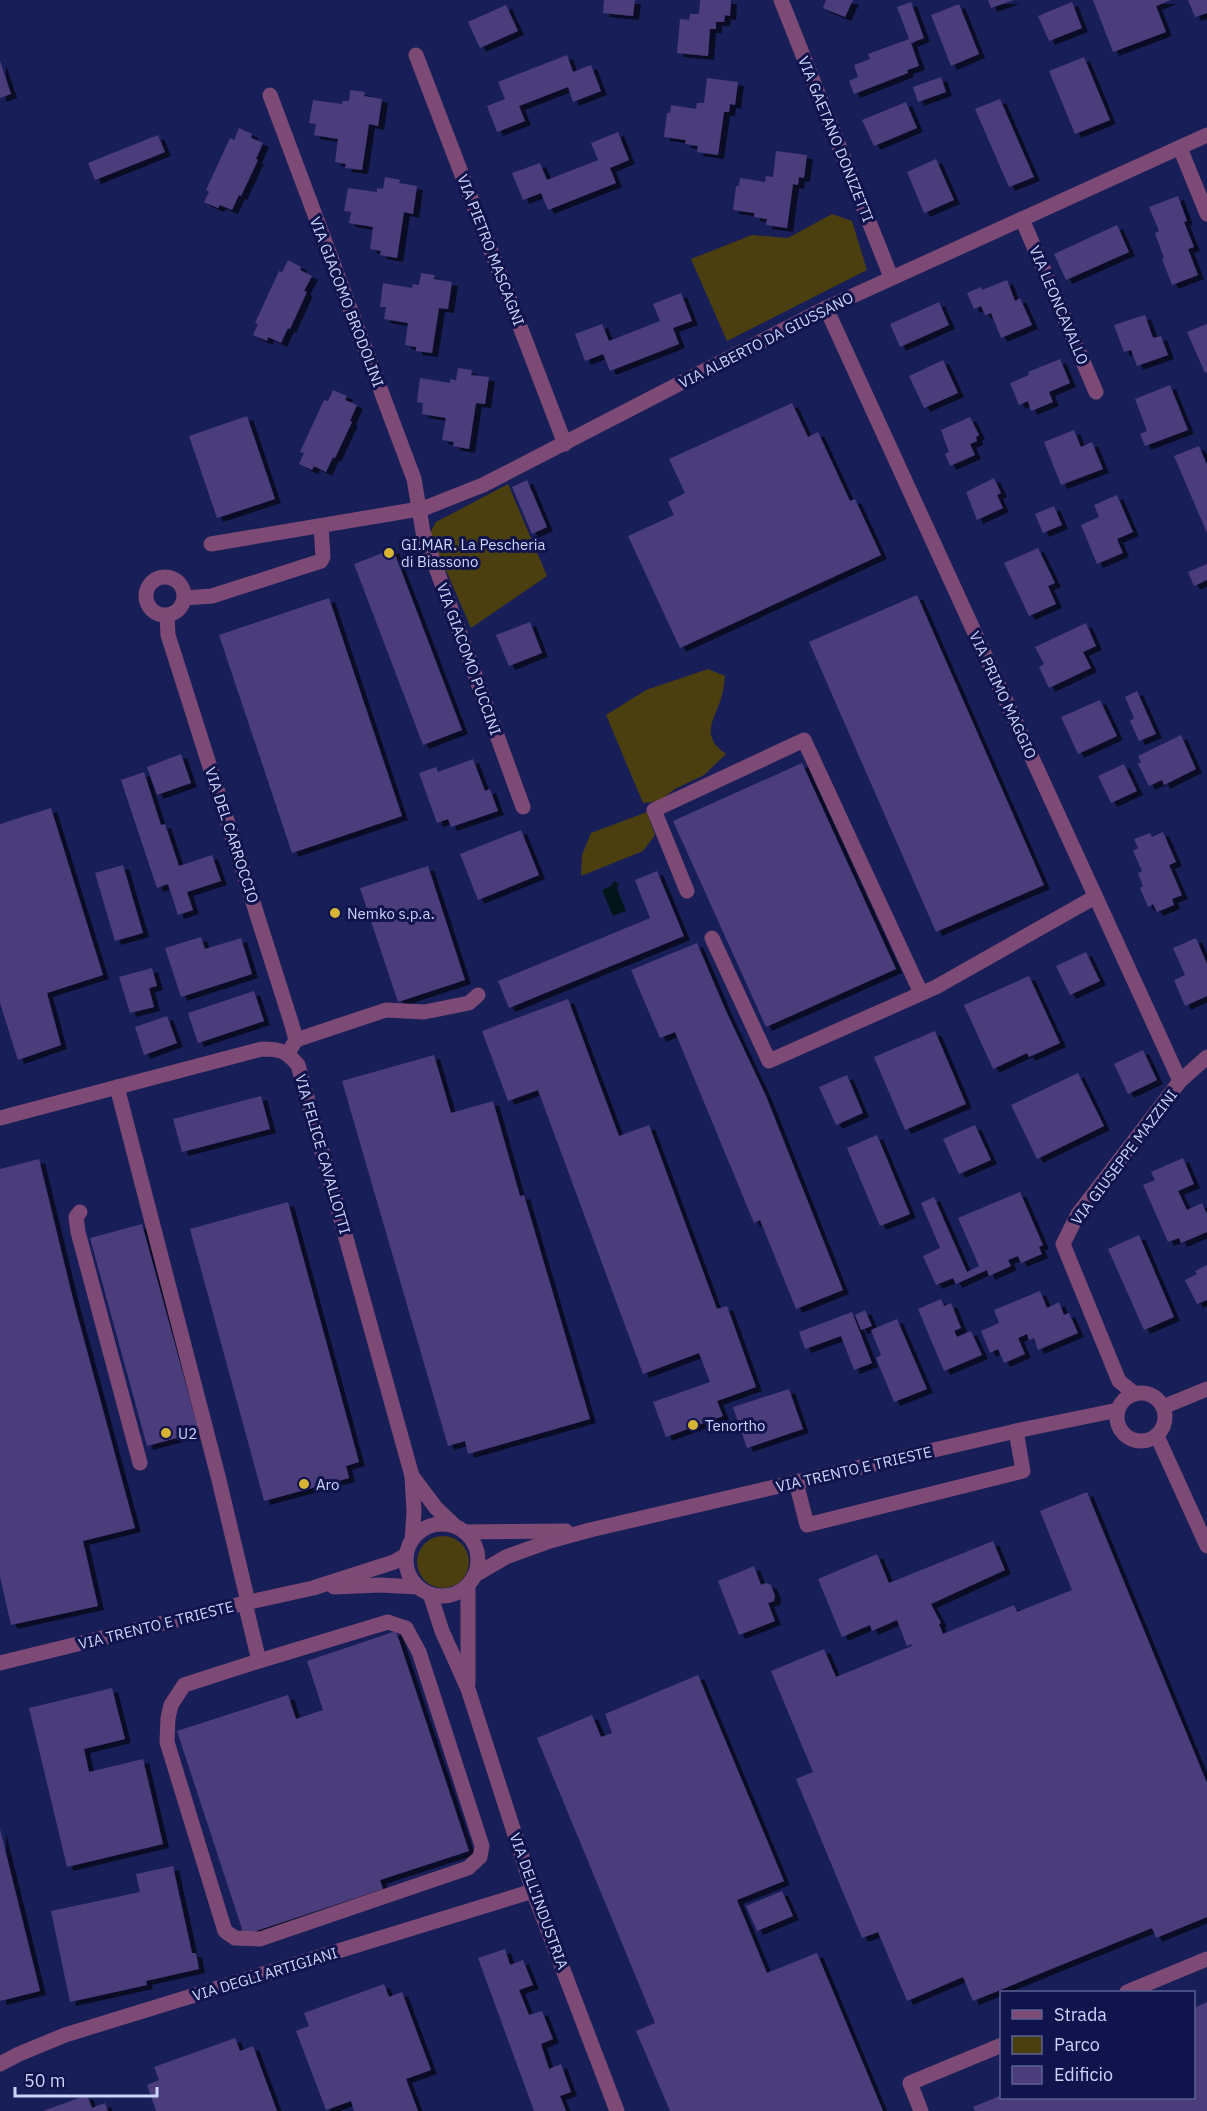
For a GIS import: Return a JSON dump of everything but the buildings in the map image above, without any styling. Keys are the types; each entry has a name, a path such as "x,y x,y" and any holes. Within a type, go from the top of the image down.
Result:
{"street":[{"name":"VIA GAETANO DONIZETTI","path":"781,0 891,277"},
{"name":"VIA PIETRO MASCAGNI","path":"416,55 565,444"},
{"name":"VIA GIACOMO BRODOLINI","path":"270,95 414,479 419,510"},
{"name":"VIA ALBERTO DA GIUSSANO","path":"211,544 419,510 483,485 826,308 1207,135"},
{"path":"1180,148 1207,214"},
{"name":"VIA LEONCAVALLO","path":"1022,219 1096,392"},
{"name":"VIA PRIMO MAGGIO","path":"826,308 1180,1082"},
{"name":"VIA GIACOMO PUCCINI","path":"419,510 423,532 523,807"},
{"path":"184,598 212,596 321,561 323,557 321,526"},
{"path":"166,577 177,581 182,586 184,598 178,610 167,615 155,611 147,602 147,590 154,580 166,577"},
{"name":"VIA DEL CARROCCIO","path":"167,615 168,635 296,1040"},
{"path":"687,891 654,810 804,740 921,993"},
{"path":"712,938 769,1061 936,987 1095,897"},
{"path":"0,1118 262,1049 276,1049 288,1053 296,1040 387,1010 424,1012 469,1003 478,995"},
{"name":"VIA FELICE CAVALLOTTI","path":"288,1053 298,1065 412,1476 414,1512 409,1548"},
{"name":"VIA GIUSEPPE MAZZINI","path":"1135,1394 1119,1381 1070,1266 1063,1244 1078,1214 1180,1082 1207,1057"},
{"path":"117,1088 219,1480 259,1661"},
{"path":"80,1212 76,1217 78,1232 140,1462"},
{"path":"1163,1407 1207,1389"},
{"path":"1135,1394 1148,1394 1155,1397 1163,1407 1165,1423 1157,1436 1143,1442 1128,1438 1118,1426 1118,1410 1121,1403 1135,1394"},
{"name":"VIA TRENTO E TRIESTE","path":"313,1588 380,1585 444,1596 457,1593 471,1580 506,1557 550,1541 1016,1431 1118,1410"},
{"path":"796,1482 807,1525 1023,1471 1016,1431"},
{"path":"1157,1436 1207,1546"},
{"name":"VIA FELICE CAVALLOTTI","path":"412,1476 436,1508 459,1529"},
{"name":"VIA TRENTO E TRIESTE","path":"0,1663 246,1602 313,1588 394,1562 409,1548 420,1532 430,1526 442,1524 459,1529 590,1530"},
{"path":"459,1529 475,1545 479,1560 471,1580"},
{"path":"409,1548 408,1573 424,1591"},
{"name":"VIA DELL'INDUSTRIA","path":"468,1689 471,1580"},
{"name":"VIA DELL'INDUSTRIA","path":"424,1591 468,1689 533,1892 617,2111"},
{"path":"388,1622 406,1628 419,1652 472,1813 482,1846 480,1857 468,1868 260,1939 235,1938 225,1931 167,1742 168,1718 176,1695 184,1685 259,1661 388,1622"},
{"name":"VIA DEGLI ARTIGIANI","path":"0,2064 65,2035 533,1892"},
{"path":"1129,1991 1207,1959"},
{"path":"921,2111 910,2083 1000,2046"}],"green space":[{"path":"832,214 852,221 867,270 727,341 691,259 752,235 788,238"},
{"path":"508,484 547,576 471,628 430,533 436,522"},
{"path":"708,669 725,676 723,693 713,719 711,733 718,747 726,754 704,775 675,789 659,801 643,803 606,715 646,690"},
{"path":"647,812 655,835 643,851 581,876 582,855 591,833"},
{"path":"443,1536 457,1540 465,1548 469,1562 465,1576 457,1584 443,1588 429,1584 421,1576 417,1562 421,1548 429,1540"}],"shaded area":[{"path":"614,881 619,884 617,889 626,911 613,916 602,890 611,886"}],"place":[{"name":"GI.MAR. La Pescheria di Biassono","path":"389,553"},
{"name":"Nemko s.p.a.","path":"335,913"},
{"name":"Tenortho","path":"693,1425"},
{"name":"U2","path":"166,1433"},
{"name":"Aro","path":"304,1484"}]}
